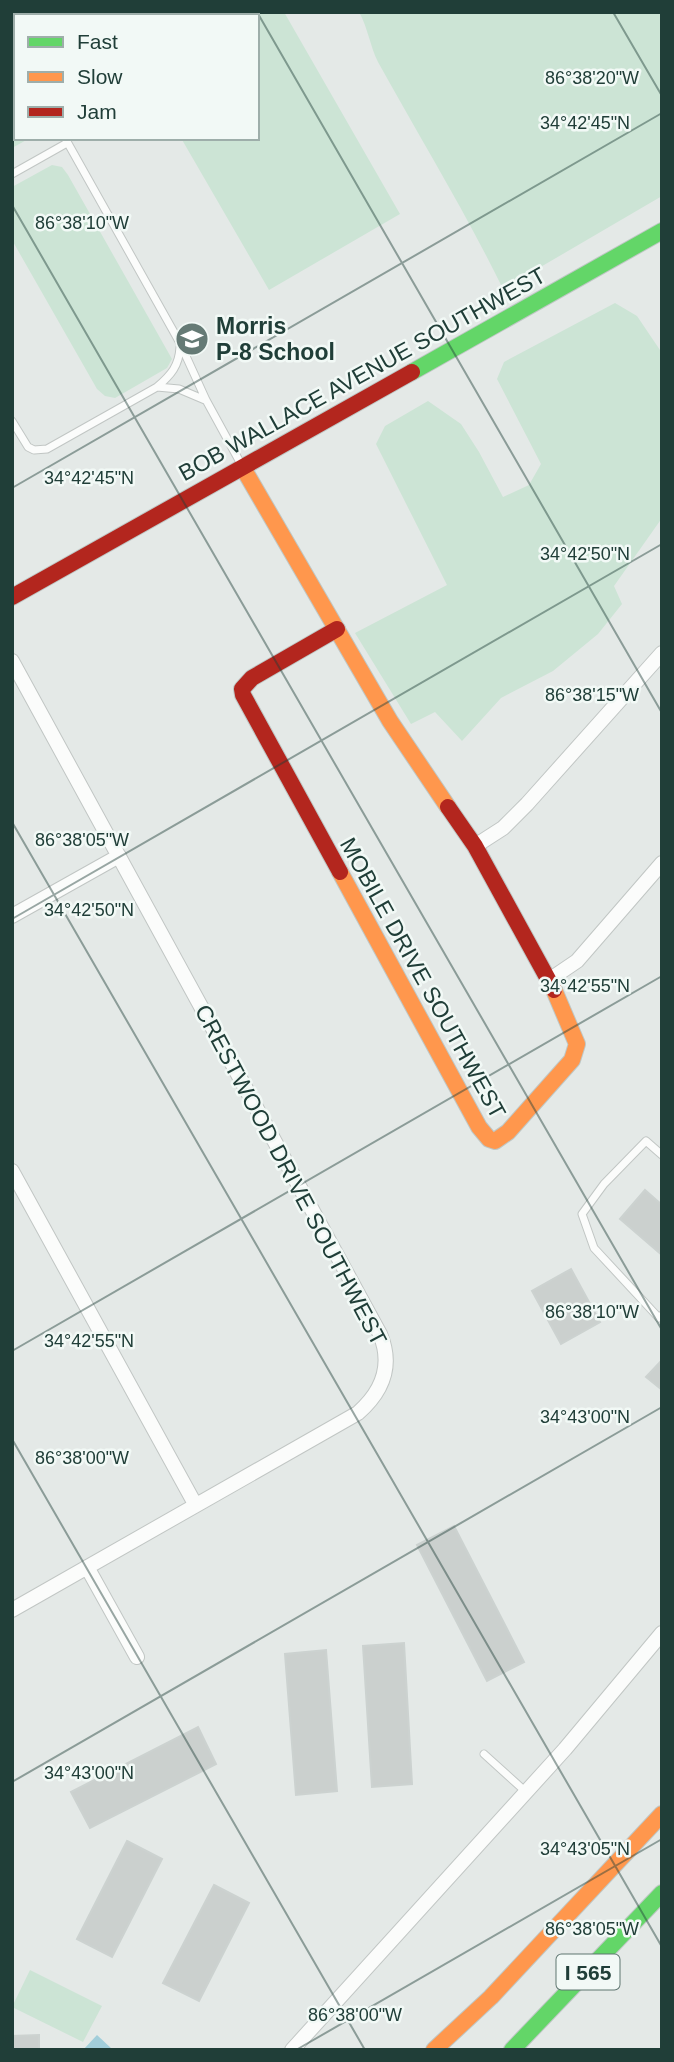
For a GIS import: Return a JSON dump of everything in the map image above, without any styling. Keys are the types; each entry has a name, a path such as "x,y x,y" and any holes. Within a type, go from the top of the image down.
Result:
{"main road":[{"name":"BOB WALLACE AVENUE SOUTHWEST","path":"12,597 662,232"},
{"name":"MOBILE DRIVE SOUTHWEST","path":"243,468 409,750 475,846 549,980 576,1036 576,1053 572,1060 499,1139 492,1141 479,1127 243,695 242,689 252,678 337,629"},
{"name":"I 565","path":"434,2050 491,1997 662,1814"},
{"name":"I 565","path":"512,2050 662,1893"}],"street":[{"path":"475,846 503,828 527,804 662,653"},
{"name":"CRESTWOOD DRIVE SOUTHWEST","path":"12,662 380,1334 387,1354 381,1386 358,1413 12,1609"},
{"path":"12,916 119,856"},
{"path":"549,980 577,961 662,863"},
{"path":"12,1171 195,1504"},
{"path":"87,1567 137,1657"},
{"path":"292,2050 602,1707 662,1633"}],"lane":[{"path":"12,174 66,141 180,343 206,400 243,468"},
{"path":"12,421 29,447 47,449 157,387 178,363 180,343"},
{"path":"157,387 179,389 206,400"},
{"path":"662,1155 646,1141 604,1184 582,1214 594,1248 659,1318 662,1315"},
{"path":"484,1754 526,1792"}],"green space":[{"path":"284,12 400,214 269,290 182,140 259,140 259,14 220,14"},
{"path":"359,12 662,12 662,196 503,289 378,62"},
{"path":"12,81 14,140 26,140 12,148"},
{"path":"52,165 62,167 68,175 172,359 167,368 115,398 105,396 97,389 12,240 12,187"},
{"path":"615,303 637,316 662,353 662,518 614,586 622,604 598,634 553,671 501,698 462,741 435,712 411,724 355,633 447,585 376,444 385,426 428,401 461,424 503,497 529,485 541,464 497,379 504,362"},
{"path":"30,1970 102,2006 83,2042 12,2007"}],"water":[{"path":"97,2035 112,2049 112,2050 83,2050"}],"building":[{"path":"645,1190 662,1205 662,1255 620,1219"},
{"path":"571,1269 600,1322 561,1344 532,1291"},
{"path":"662,1360 662,1390 646,1377"},
{"path":"454,1526 524,1662 487,1681 417,1545"},
{"path":"404,1643 412,1784 372,1787 363,1646"},
{"path":"326,1650 337,1791 296,1795 285,1654"},
{"path":"198,1727 216,1764 90,1828 71,1792"},
{"path":"127,1841 162,1859 112,1957 77,1939"},
{"path":"214,1885 249,1903 199,2001 163,1983"},
{"path":"39,2035 39,2050 12,2050 12,2036"}],"traffic: fast":[{"path":"412,372 662,231"},
{"path":"512,2050 662,1893"}],"traffic: slow":[{"path":"243,468 390,721 448,807"},
{"path":"340,872 479,1127 489,1139 495,1141 508,1132 572,1060 577,1044 554,990"},
{"path":"434,2050 491,1997 662,1814"}],"traffic: jam":[{"path":"12,597 412,372"},
{"path":"337,629 252,678 242,689 340,872"},
{"path":"448,807 475,846 554,990"}],"place":[{"name":"Morris P-8 School","path":"192,339"}]}
